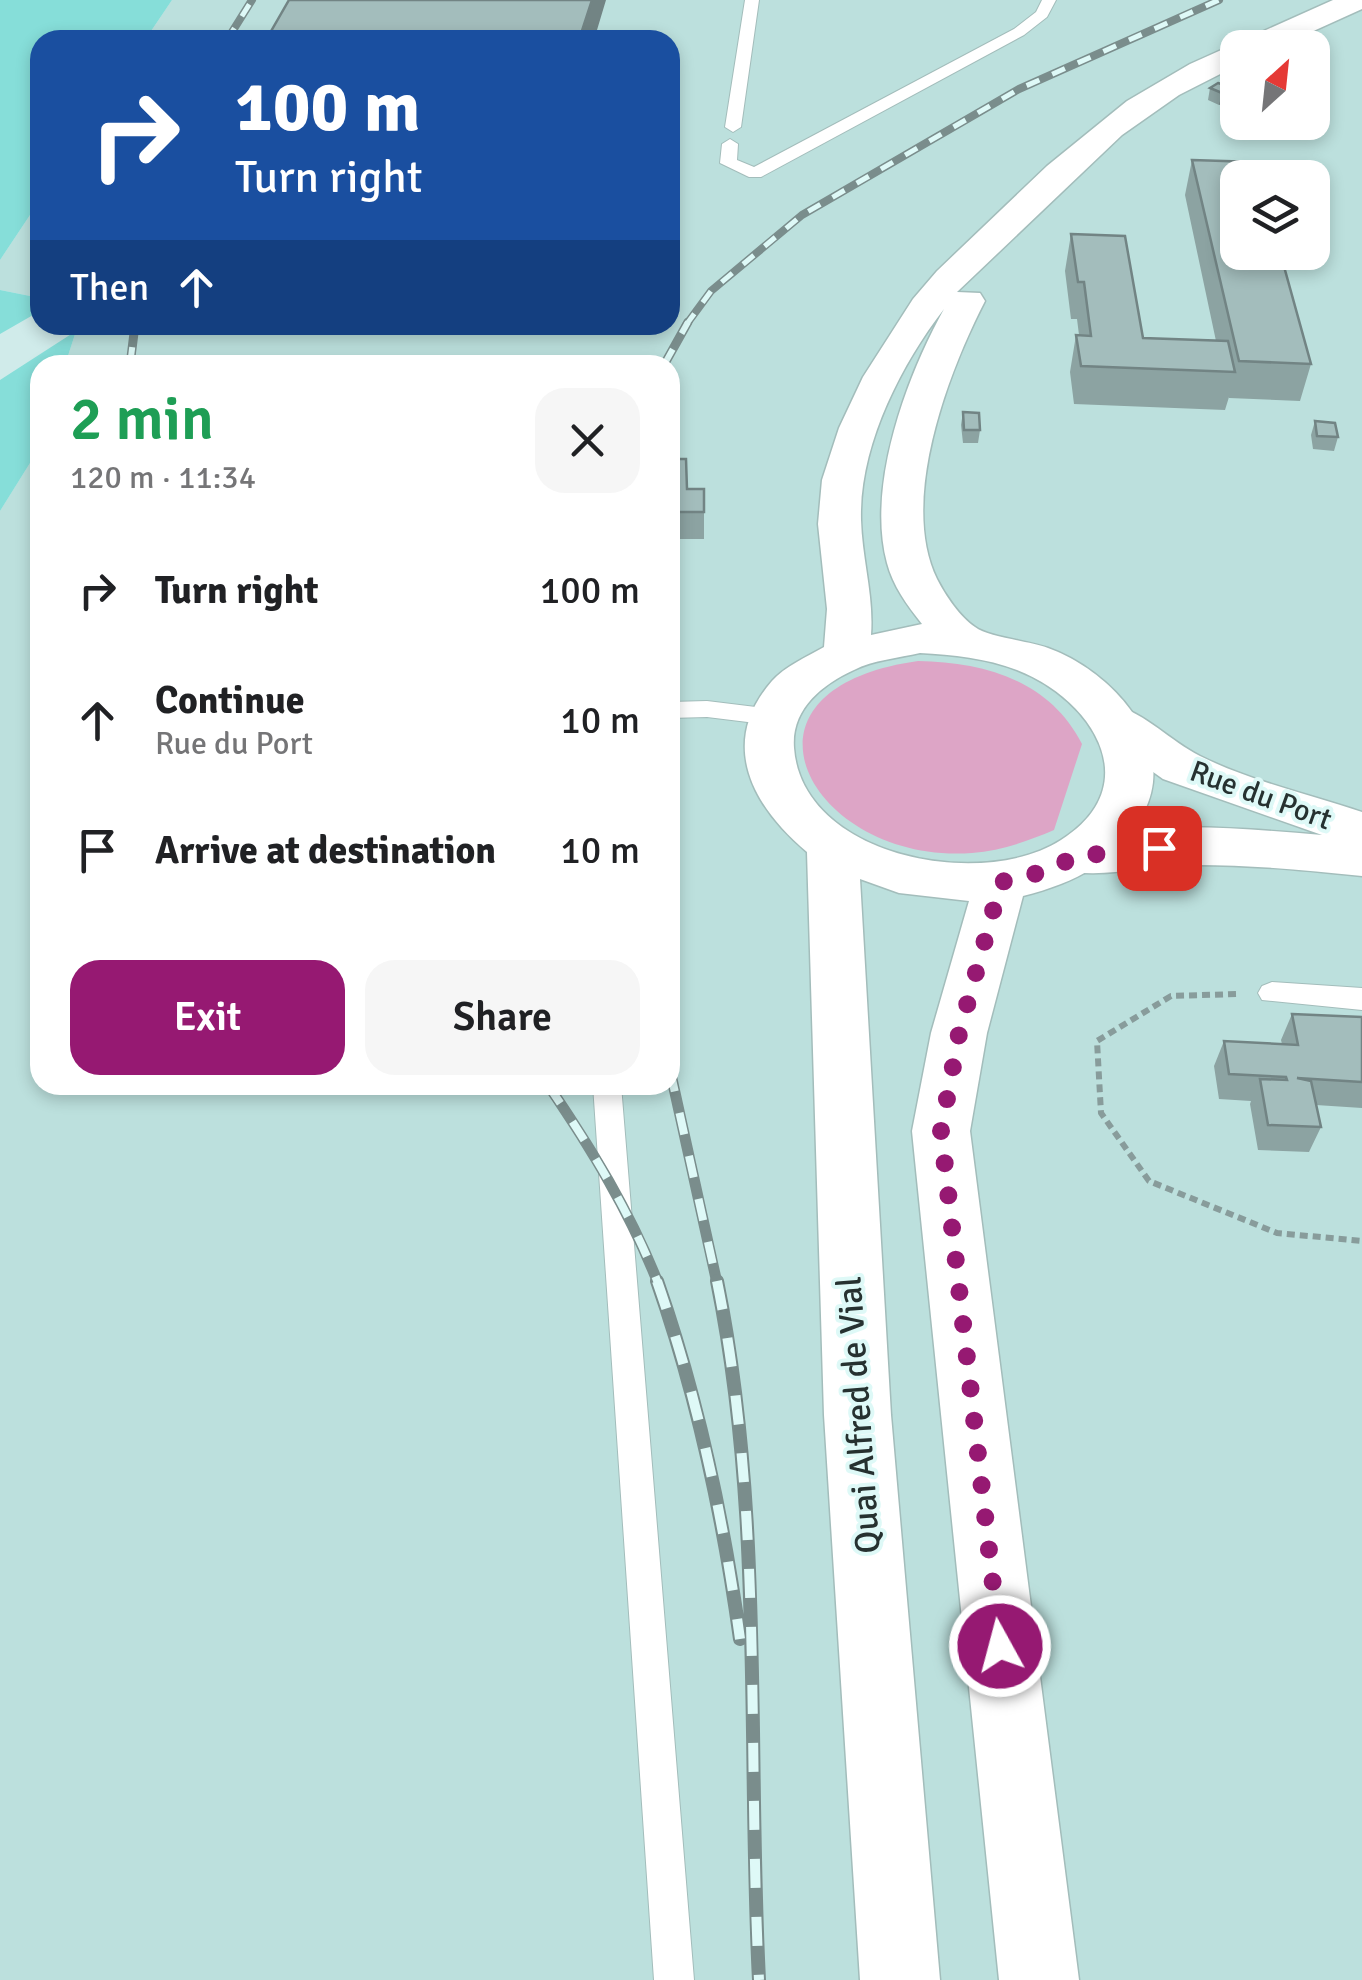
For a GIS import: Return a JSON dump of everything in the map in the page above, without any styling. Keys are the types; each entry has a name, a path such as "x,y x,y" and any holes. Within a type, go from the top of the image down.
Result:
{"main road":[{"path":"1290,30 1357,0"},
{"path":"846,652 852,625 851,596 839,519 851,450 879,386 921,318 944,286 1105,128 1176,82 1220,61"},
{"path":"960,639 934,610 915,579 907,554 909,470 934,369 1002,231"},
{"path":"960,639 1007,649 1050,666 1087,690 1114,721 1127,748 1130,778 1123,807 1106,834 1078,856 1042,872 1001,882 942,883 884,872 833,849 797,820 774,786 766,750 772,717 788,690 814,668 846,652 882,642 960,639"},
{"name":"Rue du Port","path":"1114,721 1180,767 1212,782 1362,830"},
{"name":"Rue du Port","path":"1078,856 1126,848 1193,847 1362,858"},
{"name":"Quai Alfred de Vial","path":"833,849 848,1254 872,1642 900,1980"},
{"path":"1001,882 959,1034 941,1131 1039,1980"}],"lane":[{"path":"752,0 728,162 755,173 1019,32 1042,14 1049,0"},
{"path":"680,710 772,717"},
{"path":"1272,993 1362,999"},
{"path":"608,1095 674,1980"}],"path":[{"path":"1272,993 1172,996 1097,1040 1101,1113 1149,1181 1277,1233 1362,1242"}],"shaded area":[{"path":"172,0 1362,0 1362,1980 0,1980 0,511 30,463 30,1095 680,1095 680,355 68,355 75,335 680,335 680,30 152,30"},
{"path":"30,215 30,296 0,290 0,260"},
{"path":"918,661 967,666 1013,679 1034,690 1069,722 1082,744 1054,830 983,852 916,849 868,832 831,805 808,772 803,738 818,705 855,678"}],"water":[{"path":"0,0 172,0 152,30 30,30 30,215 0,260"},
{"path":"0,290 30,296 30,317 0,334"},
{"path":"70,335 75,335 68,355 39,355"},
{"path":"30,361 30,463 0,511 0,380"}],"building":[{"path":"289,0 592,0 582,30 272,30"},
{"path":"1192,160 1220,161 1220,270 1285,270 1311,364 1239,361"},
{"path":"1071,234 1125,236 1143,338 1228,341 1235,372 1081,366 1076,335 1091,336 1084,282 1078,282"},
{"path":"963,412 979,413 980,430 964,430"},
{"path":"1315,421 1335,423 1338,437 1317,436"},
{"path":"680,459 686,459 687,489 704,489 704,512 680,512"},
{"path":"1292,1014 1362,1017 1362,1082 1297,1078 1311,1081 1321,1127 1268,1125 1260,1079 1287,1080 1286,1077 1229,1074 1224,1041 1298,1045"}],"railway":[{"path":"233,30 252,0"},
{"path":"687,323 711,291 802,215 1019,89 1219,0"},
{"path":"670,355 687,323"},
{"path":"131,355 134,335"},
{"path":"554,1095 609,1181 658,1283"},
{"path":"676,1095 717,1283"},
{"path":"657,1281 708,1458 740,1639"},
{"path":"717,1281 732,1368 748,1542 759,1980"}],"route":[{"path":"1000,1646 941,1131 959,1034 1001,882 1042,872 1078,856 1126,848 1159,848"}]}
